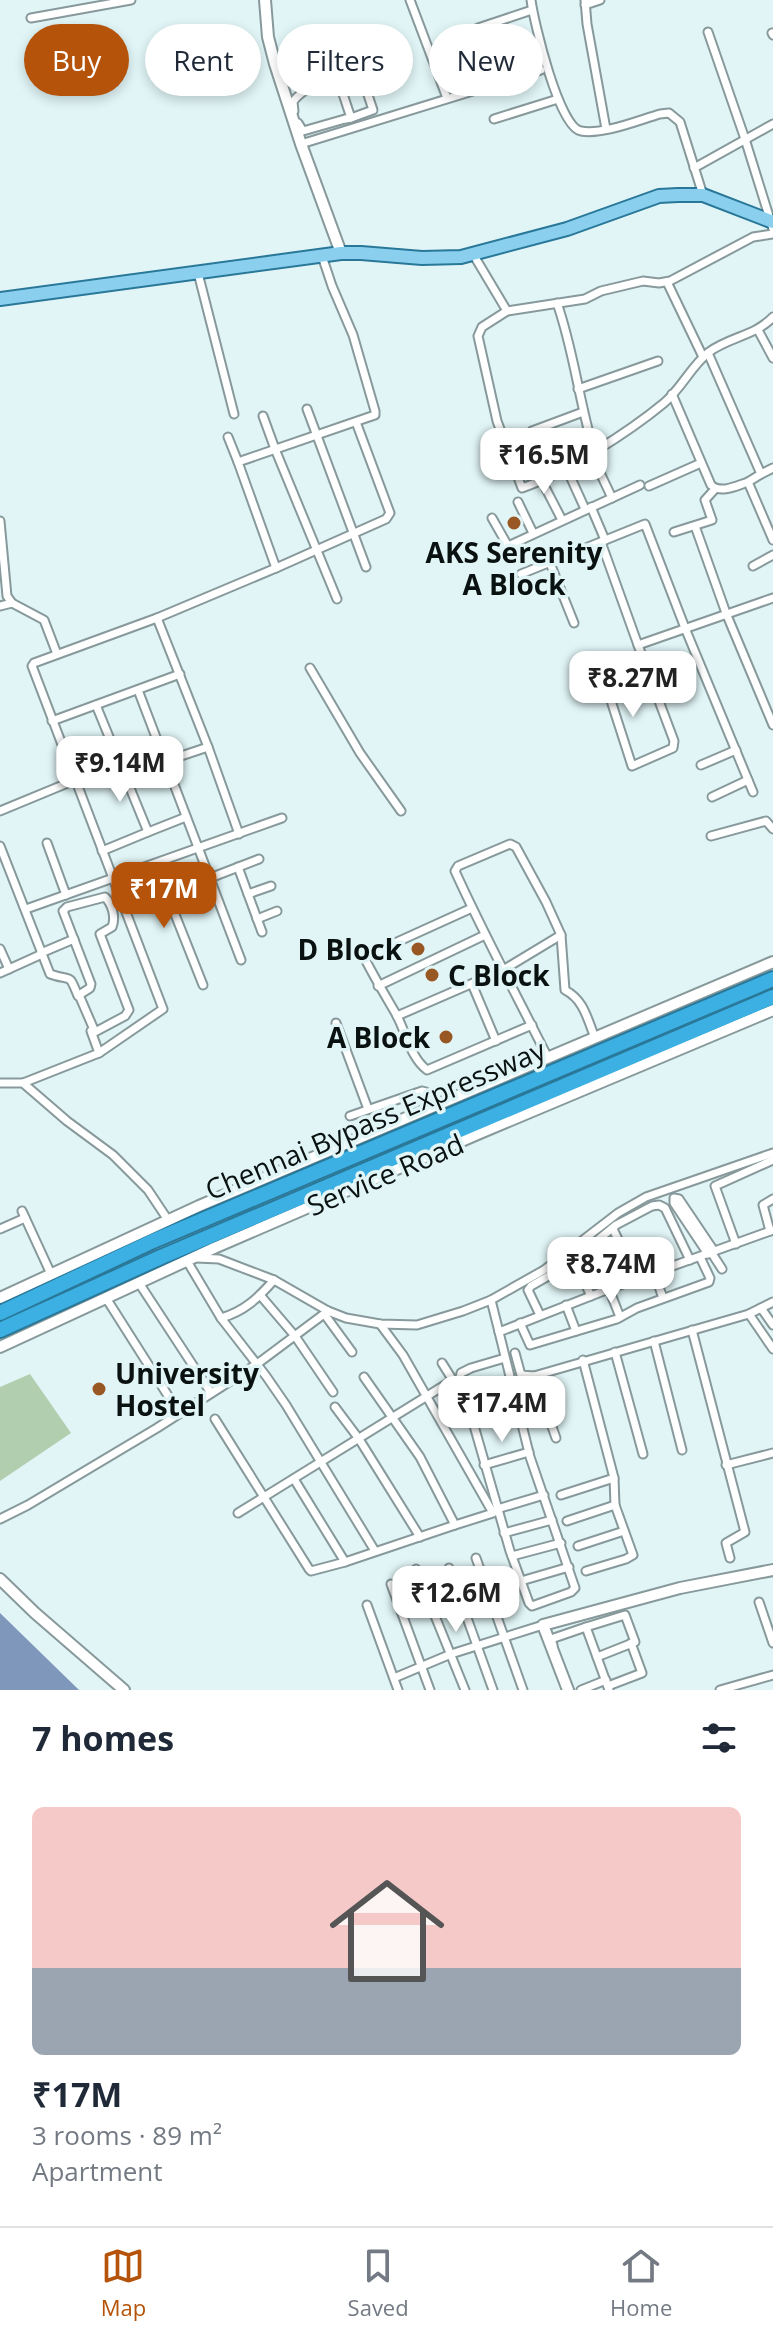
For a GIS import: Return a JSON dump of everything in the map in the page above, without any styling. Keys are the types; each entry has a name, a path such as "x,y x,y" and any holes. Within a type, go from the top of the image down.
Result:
{"highway":[{"name":"Chennai Bypass Expressway","path":"0,1313 153,1241 773,979"},
{"name":"Chennai Bypass Expressway","path":"0,1330 161,1257 773,997"}],"main road":[{"path":"0,299 341,253 422,258 473,254 567,229 659,196 703,195 772,226"}],"street":[{"path":"31,18 131,0"},
{"path":"265,0 268,37 301,144 341,253"},
{"path":"410,0 447,98"},
{"path":"531,0 558,99 576,129 606,129 669,113 680,122 703,195"},
{"path":"600,0 585,2 606,129"},
{"path":"490,24 532,10"},
{"path":"708,32 772,226 667,282 643,281 601,291 585,299 507,311 482,327 478,336 497,421 521,488 594,456 667,401 694,365 706,355 758,330 773,317"},
{"path":"297,96 293,102 303,131 454,96"},
{"path":"342,96 348,121"},
{"path":"301,144 371,111 373,108 369,96"},
{"path":"494,119 558,99"},
{"path":"694,168 773,124"},
{"path":"473,254 507,311"},
{"path":"238,462 375,415 353,335 322,256"},
{"path":"198,273 234,414"},
{"path":"667,282 706,355 761,474"},
{"path":"557,303 570,341 594,456 612,498"},
{"path":"758,330 773,358"},
{"path":"578,389 658,361"},
{"path":"672,394 715,489 722,490 748,482 773,468"},
{"path":"307,409 366,567"},
{"path":"532,431 583,412"},
{"path":"263,416 337,599"},
{"path":"0,1083 23,1083 99,1053 163,1009 32,666 157,618 386,519 390,513 356,422"},
{"path":"228,437 276,568"},
{"path":"492,518 508,546 588,508 701,463"},
{"path":"570,476 603,541 674,741 673,748 632,766 605,682"},
{"path":"748,482 773,540"},
{"path":"546,489 562,520"},
{"path":"674,532 712,520 705,500 715,489"},
{"path":"518,502 533,533"},
{"path":"0,521 7,596 12,603 44,620 57,654"},
{"path":"521,574 645,524 753,792"},
{"path":"695,526 726,613 773,725"},
{"path":"753,566 773,555"},
{"path":"550,563 574,623"},
{"path":"638,645 773,598"},
{"path":"0,606 12,603"},
{"path":"157,618 239,834"},
{"path":"310,668 360,753 401,811"},
{"path":"52,721 180,674"},
{"path":"138,690 241,960"},
{"path":"96,705 148,832"},
{"path":"166,761 208,747"},
{"path":"701,765 736,750"},
{"path":"0,811 75,780"},
{"path":"712,797 748,780"},
{"path":"102,851 186,817"},
{"path":"26,909 282,818"},
{"path":"711,836 766,821 773,829"},
{"path":"47,843 66,895"},
{"path":"548,1058 455,871 510,844 516,847 561,935 565,990 579,1000 595,1038"},
{"path":"0,846 50,974 67,976 72,980 99,1053"},
{"path":"210,878 259,859"},
{"path":"155,864 203,985"},
{"path":"0,871 10,867"},
{"path":"238,867 262,932"},
{"path":"248,894 271,886"},
{"path":"108,900 119,895"},
{"path":"105,897 108,900 114,921 112,927 100,934 129,1010 125,1016 95,1032 79,995 91,988 91,984 64,909 105,897"},
{"path":"472,908 364,957 378,986 397,1016 412,1050 427,1070 532,1025"},
{"path":"257,919 277,911"},
{"path":"378,986 485,935"},
{"path":"397,1016 503,970 561,935"},
{"path":"0,973 74,939"},
{"path":"0,949 9,969"},
{"path":"0,1298 168,1220 773,962"},
{"path":"472,984 496,1041"},
{"name":"Service Road","path":"0,1347 190,1259 773,1010"},
{"path":"336,1023 368,1109"},
{"path":"23,1083 113,1155 148,1190 168,1220"},
{"path":"350,1116 422,1091 426,1092 430,1108"},
{"path":"375,1551 257,1364 221,1318 190,1259 219,1259 274,1280 326,1313 380,1324 417,1325 491,1300 544,1270 632,1204 773,1153"},
{"path":"736,1244 715,1186 773,1160"},
{"path":"669,1189 674,1203 722,1269"},
{"path":"499,1332 772,1230 763,1205 773,1199"},
{"path":"540,1315 528,1290 574,1260 613,1229 652,1206 662,1206 690,1260"},
{"path":"0,1229 24,1215 51,1274"},
{"path":"613,1229 637,1279"},
{"path":"520,1323 530,1345 620,1317 709,1282 708,1253"},
{"path":"574,1260 591,1296"},
{"path":"654,1273 663,1298"},
{"path":"221,1318 239,1313 274,1280"},
{"path":"139,1283 211,1393"},
{"path":"609,1289 620,1317"},
{"path":"260,1295 295,1336 333,1392"},
{"path":"106,1298 179,1413"},
{"path":"491,1300 529,1452 574,1583 573,1590 532,1606 518,1584 460,1374 505,1358"},
{"path":"515,1353 521,1375 534,1376 749,1314 773,1302"},
{"path":"566,1305 576,1331"},
{"path":"761,1308 773,1325"},
{"path":"0,1519 257,1364 326,1313"},
{"path":"326,1313 352,1352"},
{"path":"749,1314 773,1349"},
{"path":"215,1419 311,1571 493,1513 403,1355 380,1324"},
{"path":"692,1330 745,1532 726,1543 730,1558"},
{"path":"654,1341 682,1450"},
{"path":"615,1352 643,1454"},
{"path":"583,1360 614,1478 615,1505 633,1555 586,1571"},
{"path":"442,1363 462,1395"},
{"path":"534,1376 556,1438"},
{"path":"364,1377 420,1457 455,1525"},
{"path":"238,1513 453,1380"},
{"path":"335,1407 359,1439 420,1537"},
{"path":"472,1420 518,1408"},
{"path":"484,1465 529,1452"},
{"path":"726,1465 773,1453"},
{"path":"561,1495 614,1478"},
{"path":"294,1479 345,1562"},
{"path":"497,1509 544,1495"},
{"path":"567,1521 615,1505"},
{"path":"504,1533 552,1520"},
{"path":"578,1546 624,1531"},
{"path":"512,1556 561,1543"},
{"path":"476,1558 523,1690"},
{"path":"489,1595 569,1567"},
{"path":"449,1568 493,1690"},
{"path":"416,1569 465,1690"},
{"path":"394,1678 504,1636 680,1588 773,1570"},
{"path":"0,1579 124,1690"},
{"path":"391,1584 430,1690"},
{"path":"759,1602 773,1643"},
{"path":"367,1605 398,1690"},
{"path":"569,1690 551,1639 625,1615 635,1642 597,1657"},
{"path":"543,1625 569,1690"},
{"path":"586,1627 607,1685"},
{"path":"581,1690 642,1673 631,1643"},
{"path":"720,1690 773,1675"}],"green space":[{"path":"30,1374 71,1433 0,1481 0,1387"}],"water":[{"path":"0,1613 79,1690 0,1690"}],"place":[{"name":"AKS Serenity A Block","path":"514,523"},
{"name":"D Block","path":"418,949"},
{"name":"C Block","path":"432,975"},
{"name":"A Block","path":"446,1037"},
{"name":"University Hostel","path":"99,1389"}]}
